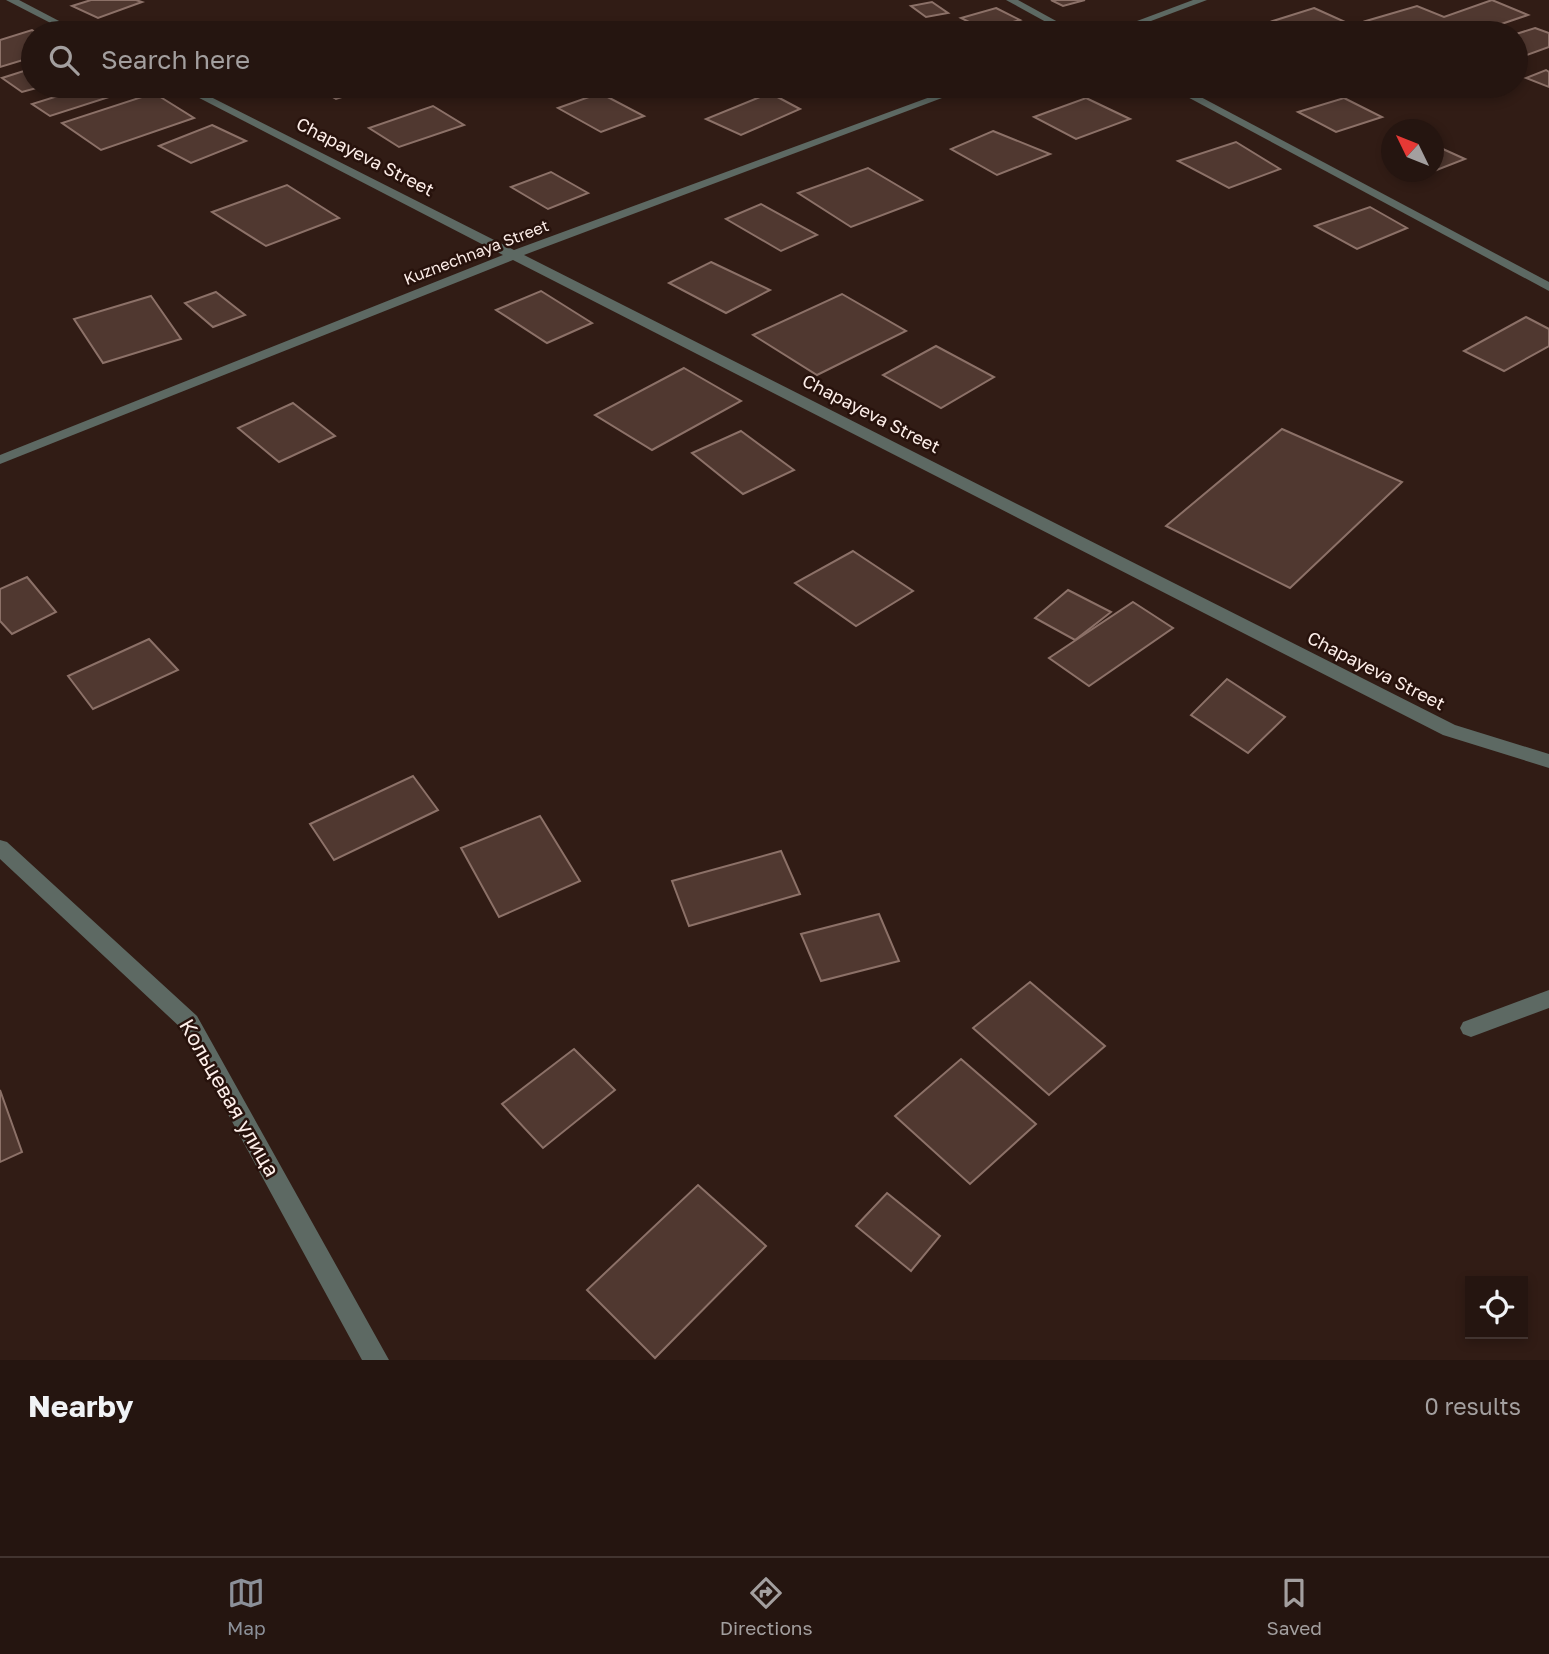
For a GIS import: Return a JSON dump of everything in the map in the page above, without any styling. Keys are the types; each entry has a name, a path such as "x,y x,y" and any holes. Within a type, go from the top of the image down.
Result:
{"street":[{"path":"11,0 53,21"},
{"path":"1011,0 1050,21"},
{"path":"1143,21 1202,0"},
{"name":"Chapayeva Street","path":"205,98 1449,730 1549,761"},
{"name":"Kuznechnaya Street","path":"0,460 516,254 937,98"},
{"path":"1195,98 1549,287"},
{"name":"Кольцевая улица","path":"0,847 189,1022 376,1360"},
{"path":"1471,1028 1549,999"}],"building":[{"path":"91,0 142,2 98,18 72,6"},
{"path":"1051,0 1085,0 1063,6"},
{"path":"1492,0 1528,15 1510,21 1366,21 1417,6 1444,17"},
{"path":"932,2 948,13 926,17 911,6"},
{"path":"996,8 1020,20 967,21 961,18"},
{"path":"1314,8 1343,21 1273,21"},
{"path":"1535,28 1549,33 1549,47 1528,55 1528,30"},
{"path":"21,33 21,61 0,67 0,40"},
{"path":"1546,70 1549,72 1549,87 1528,79"},
{"path":"21,72 21,91 2,78"},
{"path":"51,98 106,98 50,116 32,104"},
{"path":"139,98 162,98 194,118 101,150 62,123"},
{"path":"586,98 610,98 644,116 601,132 558,108"},
{"path":"758,98 779,98 800,109 741,135 706,119"},
{"path":"1086,98 1130,119 1076,139 1034,117"},
{"path":"1344,98 1382,117 1336,132 1298,112"},
{"path":"433,106 464,125 399,147 369,128"},
{"path":"212,125 246,141 191,163 159,146"},
{"path":"993,131 1050,154 997,175 951,149"},
{"path":"1236,142 1280,169 1229,188 1178,161"},
{"path":"1444,150 1465,159 1444,167"},
{"path":"868,168 922,200 851,227 798,193"},
{"path":"551,172 588,193 548,209 511,187"},
{"path":"287,185 339,218 266,246 212,212"},
{"path":"761,204 817,235 781,251 726,219"},
{"path":"1370,207 1407,228 1357,249 1315,226"},
{"path":"711,262 770,290 726,313 669,283"},
{"path":"541,291 592,323 547,343 496,310"},
{"path":"216,292 245,315 213,327 185,303"},
{"path":"842,294 906,331 817,375 753,335"},
{"path":"151,296 181,339 103,363 74,319"},
{"path":"1526,317 1549,329 1549,346 1504,371 1464,351"},
{"path":"936,346 994,377 941,408 883,375"},
{"path":"684,368 741,401 652,450 595,415"},
{"path":"293,403 335,436 279,462 238,428"},
{"path":"1282,429 1402,482 1290,588 1166,526"},
{"path":"741,431 794,470 743,494 692,453"},
{"path":"853,551 913,591 856,626 795,583"},
{"path":"27,577 56,612 12,634 0,621 0,589"},
{"path":"1068,590 1111,612 1075,640 1035,618"},
{"path":"1133,602 1173,628 1089,686 1049,658"},
{"path":"149,639 178,670 93,709 68,676"},
{"path":"1227,679 1285,717 1248,753 1191,715"},
{"path":"413,776 438,810 334,860 310,824"},
{"path":"540,816 580,881 499,917 461,848"},
{"path":"781,851 800,894 689,926 672,881"},
{"path":"879,914 899,961 821,981 801,934"},
{"path":"1030,982 1105,1046 1049,1095 973,1028"},
{"path":"574,1049 615,1090 543,1148 502,1104"},
{"path":"961,1059 1036,1124 970,1184 895,1116"},
{"path":"0,1090 22,1152 0,1162"},
{"path":"698,1185 766,1246 655,1358 587,1290"},
{"path":"887,1193 940,1236 911,1271 856,1226"}]}
